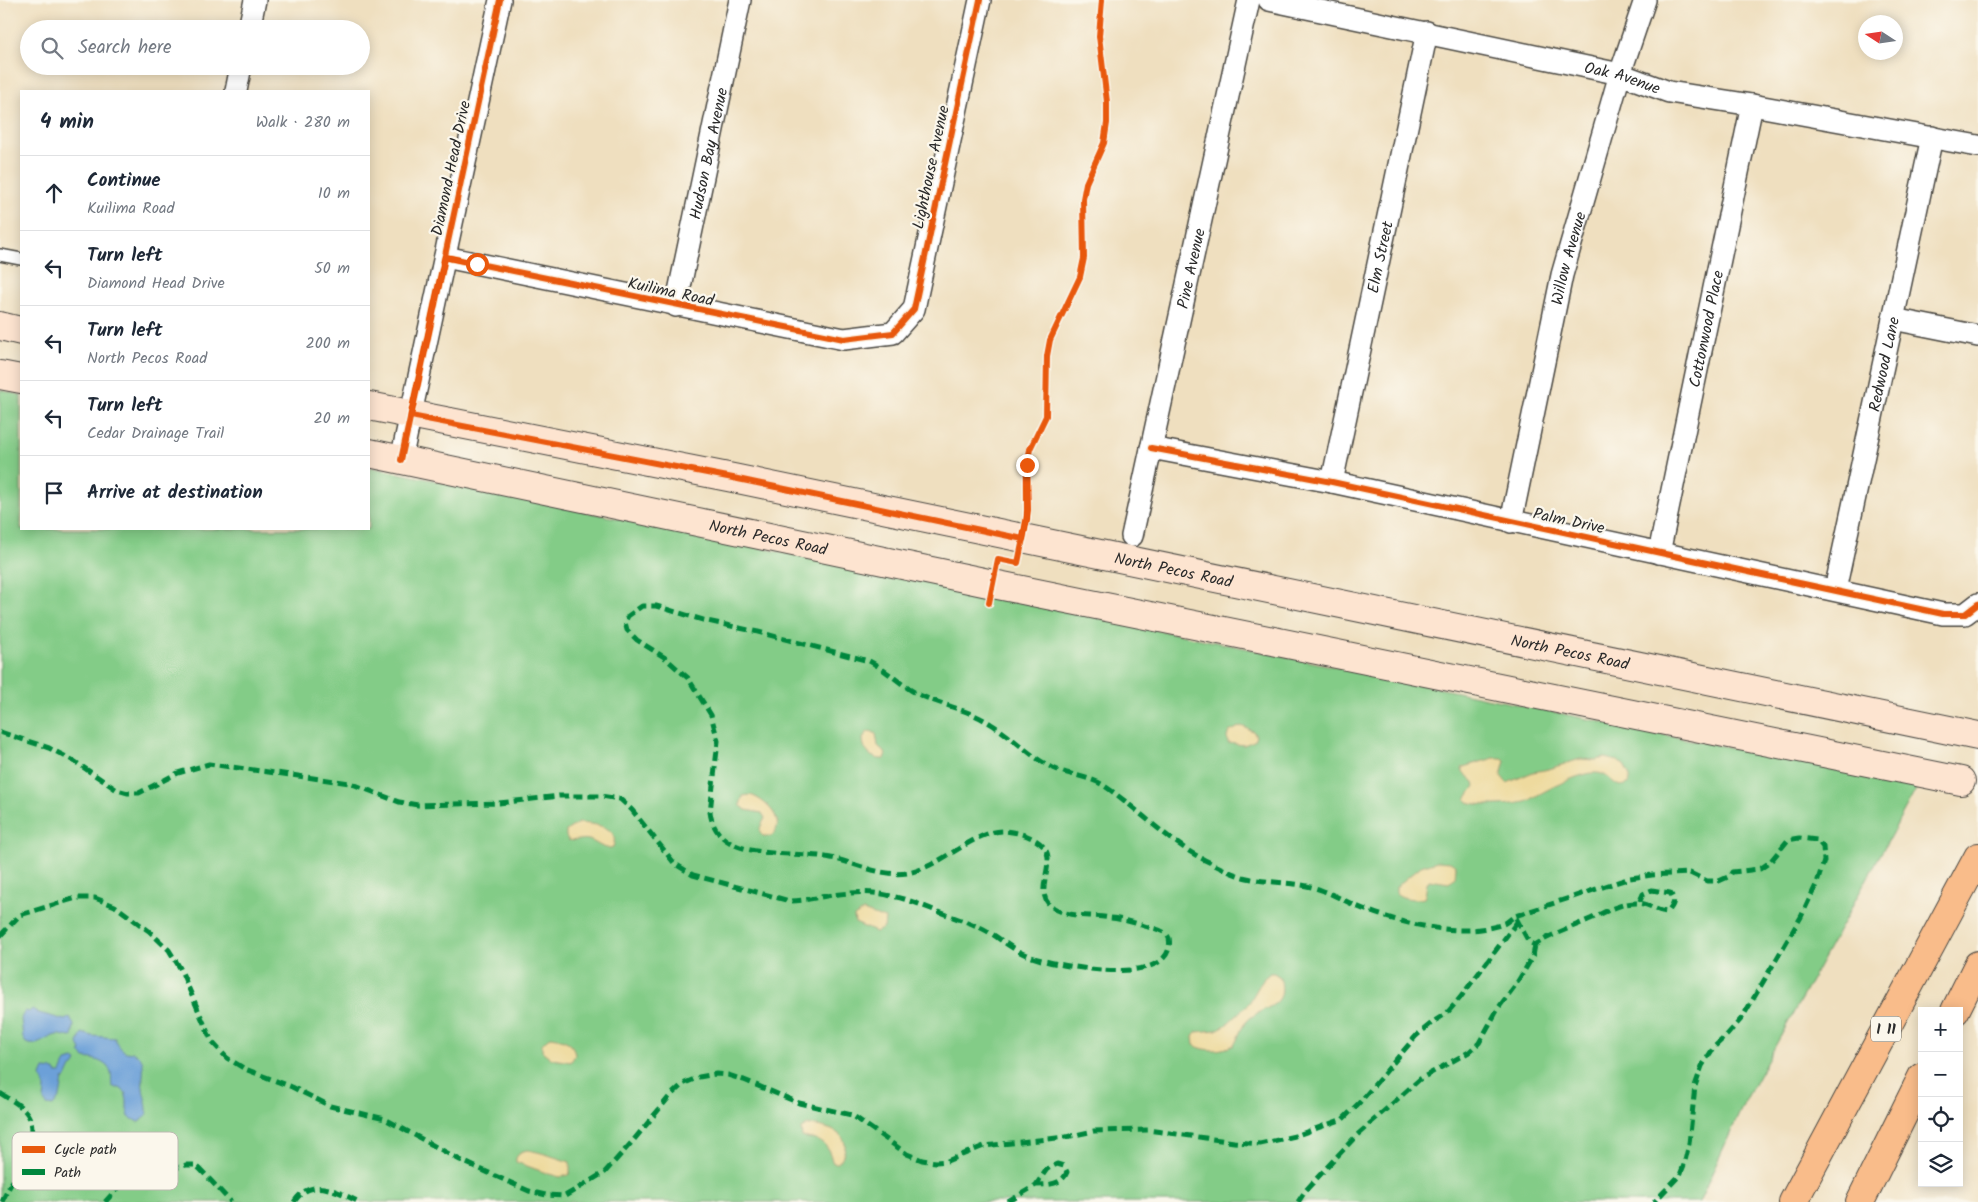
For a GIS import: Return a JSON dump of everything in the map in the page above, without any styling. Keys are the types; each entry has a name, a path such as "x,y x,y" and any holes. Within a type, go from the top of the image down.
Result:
{"highway":[{"name":"I 11","path":"1794,1202 1978,857"},
{"path":"1957,1007 1978,965"},
{"path":"1860,1202 1918,1085"}],"main road":[{"path":"0,326 20,331"},
{"path":"0,375 20,380"},
{"name":"North Pecos Road","path":"370,406 411,416 733,478 1978,736"},
{"name":"North Pecos Road","path":"370,453 974,580 1961,781"}],"street":[{"path":"251,20 255,0"},
{"name":"Diamond Head Drive","path":"401,460 500,0"},
{"name":"Hudson Bay Avenue","path":"676,306 740,0"},
{"name":"Lighthouse Avenue","path":"893,333 914,309 980,0"},
{"name":"Pine Avenue","path":"1132,536 1249,0"},
{"name":"Oak Avenue","path":"1269,0 1620,74 1669,92 1978,146"},
{"name":"Willow Avenue","path":"1511,522 1562,275 1620,74 1645,0"},
{"name":"Elm Street","path":"1332,482 1427,32"},
{"path":"236,90 239,75"},
{"name":"Cottonwood Place","path":"1659,554 1752,105"},
{"name":"Redwood Lane","path":"1834,590 1932,137"},
{"name":"Kuilima Road","path":"445,257 844,339 893,333"},
{"path":"1893,318 1978,336"},
{"name":"Palm Drive","path":"1151,448 1332,482 1944,614 1966,614 1978,604"}],"lane":[{"path":"0,254 20,259"}],"green space":[{"path":"0,390 20,395 20,530 370,530 370,467 1660,734 1919,784 1744,1103 1699,1202 0,1202"}],"sand":[{"path":"1241,726 1253,731 1256,736 1254,741 1244,745 1228,743 1227,737 1229,732"},
{"path":"871,731 876,734 878,746 886,753 884,759 876,758 866,751 863,739 866,733"},
{"path":"1494,758 1505,760 1501,776 1507,783 1533,772 1580,759 1596,760 1605,758 1617,761 1624,765 1630,776 1628,784 1620,786 1602,774 1585,774 1543,792 1529,801 1505,805 1474,804 1468,802 1466,799 1475,786 1474,782 1462,771 1463,767"},
{"path":"750,795 762,801 773,812 777,824 776,830 771,836 763,836 760,833 760,828 765,818 762,813 746,810 740,805 743,796"},
{"path":"578,823 597,825 609,830 613,834 613,847 604,847 586,840 568,840 566,831"},
{"path":"1437,861 1450,862 1456,866 1455,877 1449,883 1429,880 1424,898 1402,897 1396,893 1396,887 1421,866"},
{"path":"863,911 885,919 884,928 876,932 855,923 854,917"},
{"path":"1270,973 1280,977 1282,988 1278,1001 1247,1021 1234,1045 1225,1049 1214,1050 1203,1049 1194,1045 1193,1037 1196,1032 1216,1030 1226,1025 1249,1003 1263,979"},
{"path":"552,1037 564,1040 573,1047 575,1055 571,1062 552,1059 542,1051 542,1044"},
{"path":"808,1125 832,1130 842,1137 845,1142 845,1148 843,1156 838,1163 833,1163 825,1145 814,1139 802,1137 801,1129"},
{"path":"527,1150 570,1162 570,1173 560,1177 516,1162 520,1152"}],"water":[{"path":"32,1009 39,1013 65,1020 70,1017 74,1025 72,1037 56,1035 38,1043 26,1043 23,1038 21,1018 25,1011 29,1012"},
{"path":"82,1033 115,1038 122,1049 130,1053 133,1052 141,1059 143,1063 143,1088 147,1108 146,1116 143,1120 138,1122 129,1117 125,1092 120,1088 112,1086 111,1073 107,1066 97,1060 85,1058 79,1052 81,1051 78,1043"},
{"path":"74,1059 77,1061 71,1067 66,1078 63,1079 60,1097 53,1106 47,1105 44,1101 45,1088 41,1076 44,1069 55,1070 56,1073 61,1073 66,1061"}],"marked path":[{"path":"0,732 49,748 74,761 117,790 128,793 139,793 178,773 209,764 350,783 399,802 418,805 499,803 559,796 601,796 620,799 632,810 675,864 693,875 790,901 855,893 877,893 898,897 976,926 1029,956 1061,964 1106,970 1129,970 1148,967 1162,959 1169,947 1170,941 1160,930 1129,921 1071,914 1055,909 1048,903 1045,897 1044,890 1048,866 1046,851 1037,841 1024,835 1005,831 993,832 981,836 919,870 897,874 878,871 831,858 759,852 741,847 727,840 716,829 710,812 718,741 711,715 688,678 664,657 637,640 627,630 625,622 628,616 642,606 656,606 703,620 758,632 869,661 916,693 974,715 991,724 1034,757 1049,766 1106,787 1181,846 1223,869 1242,877 1256,880 1312,887 1363,909 1418,925 1454,930 1488,928 1505,923 1515,916 1630,878 1690,873 1707,881 1719,881 1730,876 1732,872 1760,869 1770,862 1788,840 1799,838 1817,840 1823,847 1824,861 1817,883 1801,917 1742,1018 1714,1047 1702,1066 1695,1086 1689,1144 1684,1165 1680,1175 1654,1202"},
{"path":"1516,918 1529,942 1535,945 1554,934 1625,904 1639,903 1668,912 1674,900 1670,893 1652,890 1643,894 1639,903"},
{"path":"0,936 20,915 76,898 95,898 115,906 149,931 169,950 180,968 212,1042 227,1058 245,1069 292,1087 330,1106 385,1119 460,1160 529,1191 546,1195 565,1196 605,1172 670,1096 683,1084 699,1077 716,1074 728,1075 744,1080 799,1103 852,1115 907,1154 922,1160 936,1162 947,1161 984,1146 1066,1137 1094,1131 1148,1130 1260,1144 1295,1136 1343,1119 1360,1102 1416,1036 1447,1013 1517,922"},
{"path":"1298,1202 1306,1190 1356,1136 1420,1079 1469,1052 1479,1043 1499,1007 1517,983 1533,956 1535,945"},
{"path":"0,1093 15,1102 28,1115 32,1125 32,1132"},
{"path":"1008,1202 1036,1185 1047,1169 1057,1164 1064,1166 1067,1172 1062,1180 1050,1184 1036,1185"},
{"path":"178,1167 195,1165 231,1202"},
{"path":"2,1202 12,1182"},
{"path":"294,1202 308,1189 316,1188 333,1190 359,1202"},
{"path":"105,1202 116,1190"}],"cycle path":[{"path":"401,460 500,0"},
{"path":"445,257 844,339 893,333 914,309 980,0"},
{"path":"989,603 998,559 1018,563 1027,519 1027,465 1030,449 1046,416 1047,356 1050,340 1080,277 1084,258 1083,199 1086,183 1104,143 1107,123 1107,102 1099,36 1102,0"},
{"path":"1151,448 1332,482 1943,614 1965,614 1978,604"}],"route":[{"path":"477,264 445,257 411,416 733,478 1023,539 1028,510 1027,465"}]}
